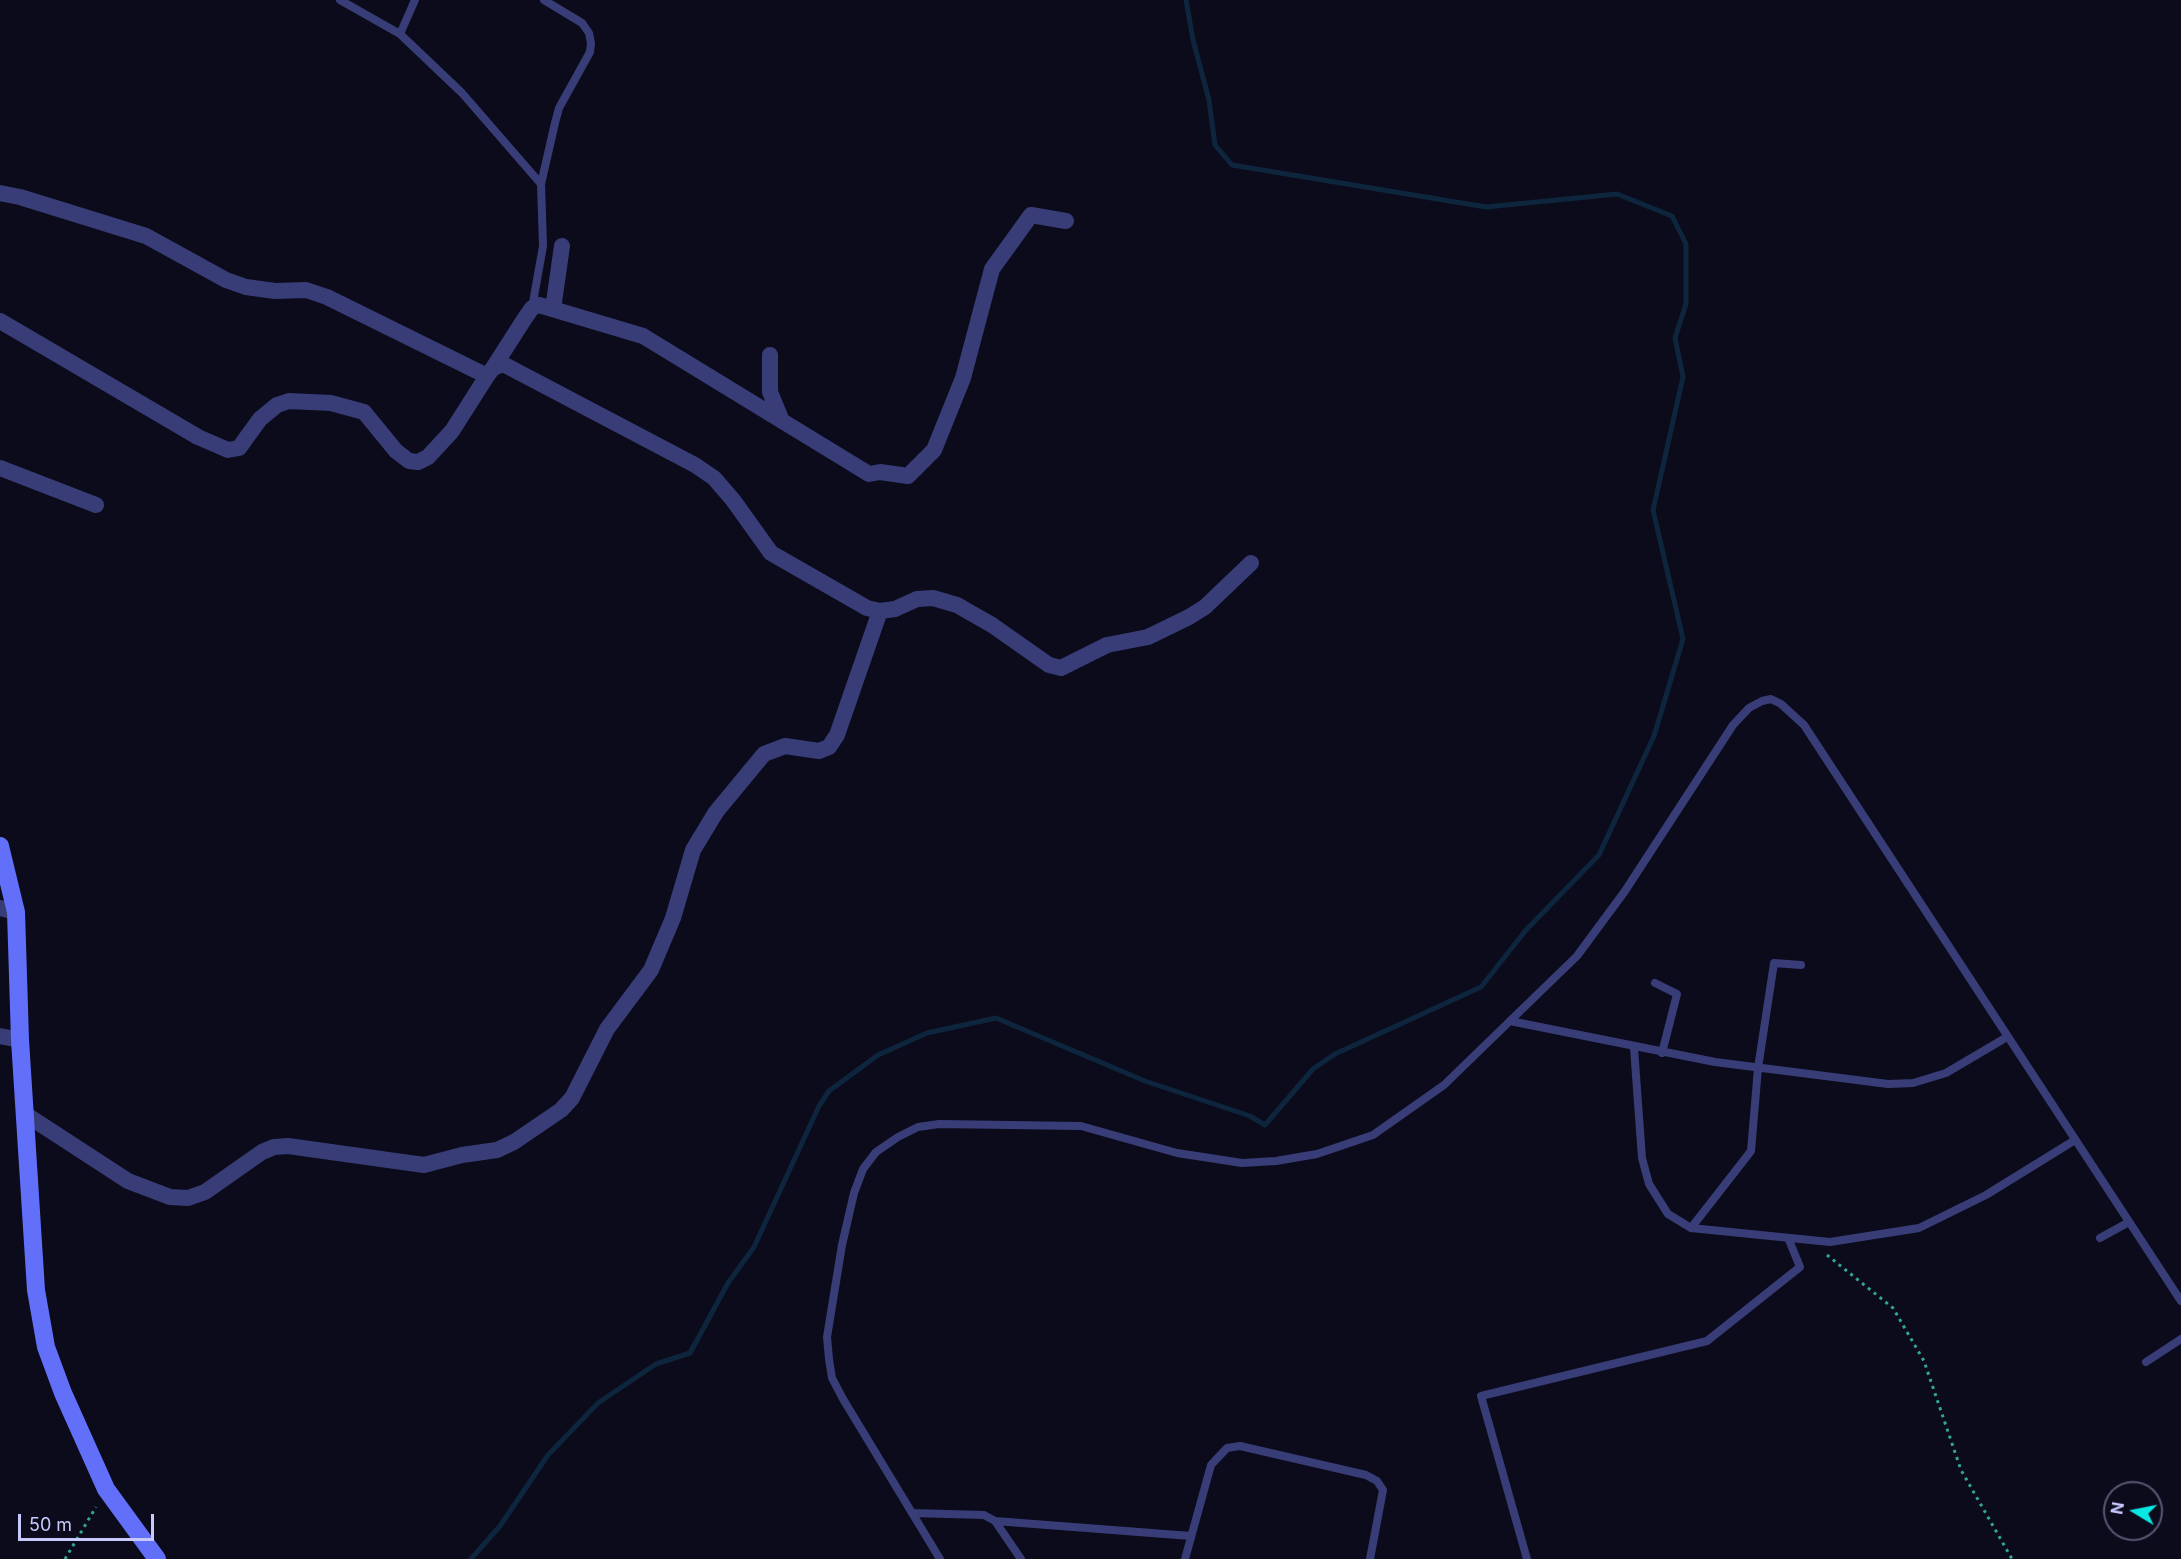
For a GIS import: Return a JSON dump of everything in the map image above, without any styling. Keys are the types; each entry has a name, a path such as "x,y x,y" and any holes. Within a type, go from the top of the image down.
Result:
{"street":[{"path":"0,193 20,196 146,236 226,280 246,287 275,291 306,290 327,297 490,372"},
{"path":"0,321 198,437 228,450 239,448 260,419 277,405 289,401 331,403 364,412 396,451 409,460 418,462 428,457 452,431 532,308 539,305 643,336 869,474 880,472 908,476 934,450 959,389 992,269 1031,215 1066,221"},
{"path":"553,309 562,246"},
{"path":"770,355 770,392 782,421"},
{"path":"490,372 503,364 511,367 695,465 714,478 734,500 771,553 867,608 880,611 895,609 917,599 933,598 957,605 992,625 1049,665 1061,668 1107,645 1148,637 1189,617 1205,607 1251,563"},
{"path":"0,468 96,505"},
{"path":"25,1114 128,1181 170,1197 188,1198 205,1192 262,1152 274,1147 288,1146 424,1165 497,1150 514,1142 561,1110 572,1098 607,1029 651,970 673,918 693,850 716,812 764,754 785,747 819,751 829,747 837,735 880,611"},
{"path":"0,846 20,1040 36,1290 46,1347 63,1393 106,1490 157,1559"},
{"path":"0,1036 20,1040"}],"lane":[{"path":"340,0 400,34 462,93 541,184"},
{"path":"400,34 415,0"},
{"path":"532,308 543,246 541,184 559,108 590,52 591,43 589,33 582,23 544,0"},
{"path":"940,1559 843,1399 832,1378 829,1359 827,1336 842,1245 854,1193 863,1169 876,1152 918,1127 939,1124 1080,1125 1210,1160 1242,1163 1276,1161 1317,1154 1350,1144 1393,1122 1444,1085 1577,956 1602,925 1733,725 1749,708 1771,699 1791,712 1804,725 2181,1301"},
{"path":"1691,1228 1751,1151 1758,1068 1774,963 1801,965"},
{"path":"1654,983 1677,994 1662,1053"},
{"path":"1510,1021 1662,1053 1758,1068 1888,1084 1913,1083 1946,1073 2007,1037"},
{"path":"1634,1048 1642,1158 1649,1184 1668,1214 1691,1228 1789,1240 1830,1242 1865,1239 1919,1228 1986,1195 2075,1140"},
{"path":"2100,1238 2129,1221"},
{"path":"1527,1559 1481,1396 1707,1341 1800,1267 1789,1240"},
{"path":"2146,1362 2181,1339"},
{"path":"1185,1559 1211,1465 1227,1448 1240,1446 1366,1475 1377,1481 1383,1490 1370,1559"},
{"path":"912,1513 971,1513 995,1521 1191,1536"},
{"path":"995,1521 1021,1559"}],"path":[{"path":"1810,1241 1893,1308 1924,1361 1961,1470 2012,1559"},
{"path":"65,1559 106,1490"}],"waterway":[{"path":"471,1559 500,1526 548,1455 598,1403 656,1364 690,1353 728,1283 754,1247 819,1106 829,1091 878,1055 927,1033 996,1018 1145,1081 1250,1116 1265,1125 1313,1069 1335,1054 1481,987 1526,930 1599,855 1654,736 1683,639 1653,510 1683,377 1675,338 1686,304 1686,244 1672,216 1617,194 1486,207 1232,165 1215,145 1209,100 1193,40 1186,0"}]}
